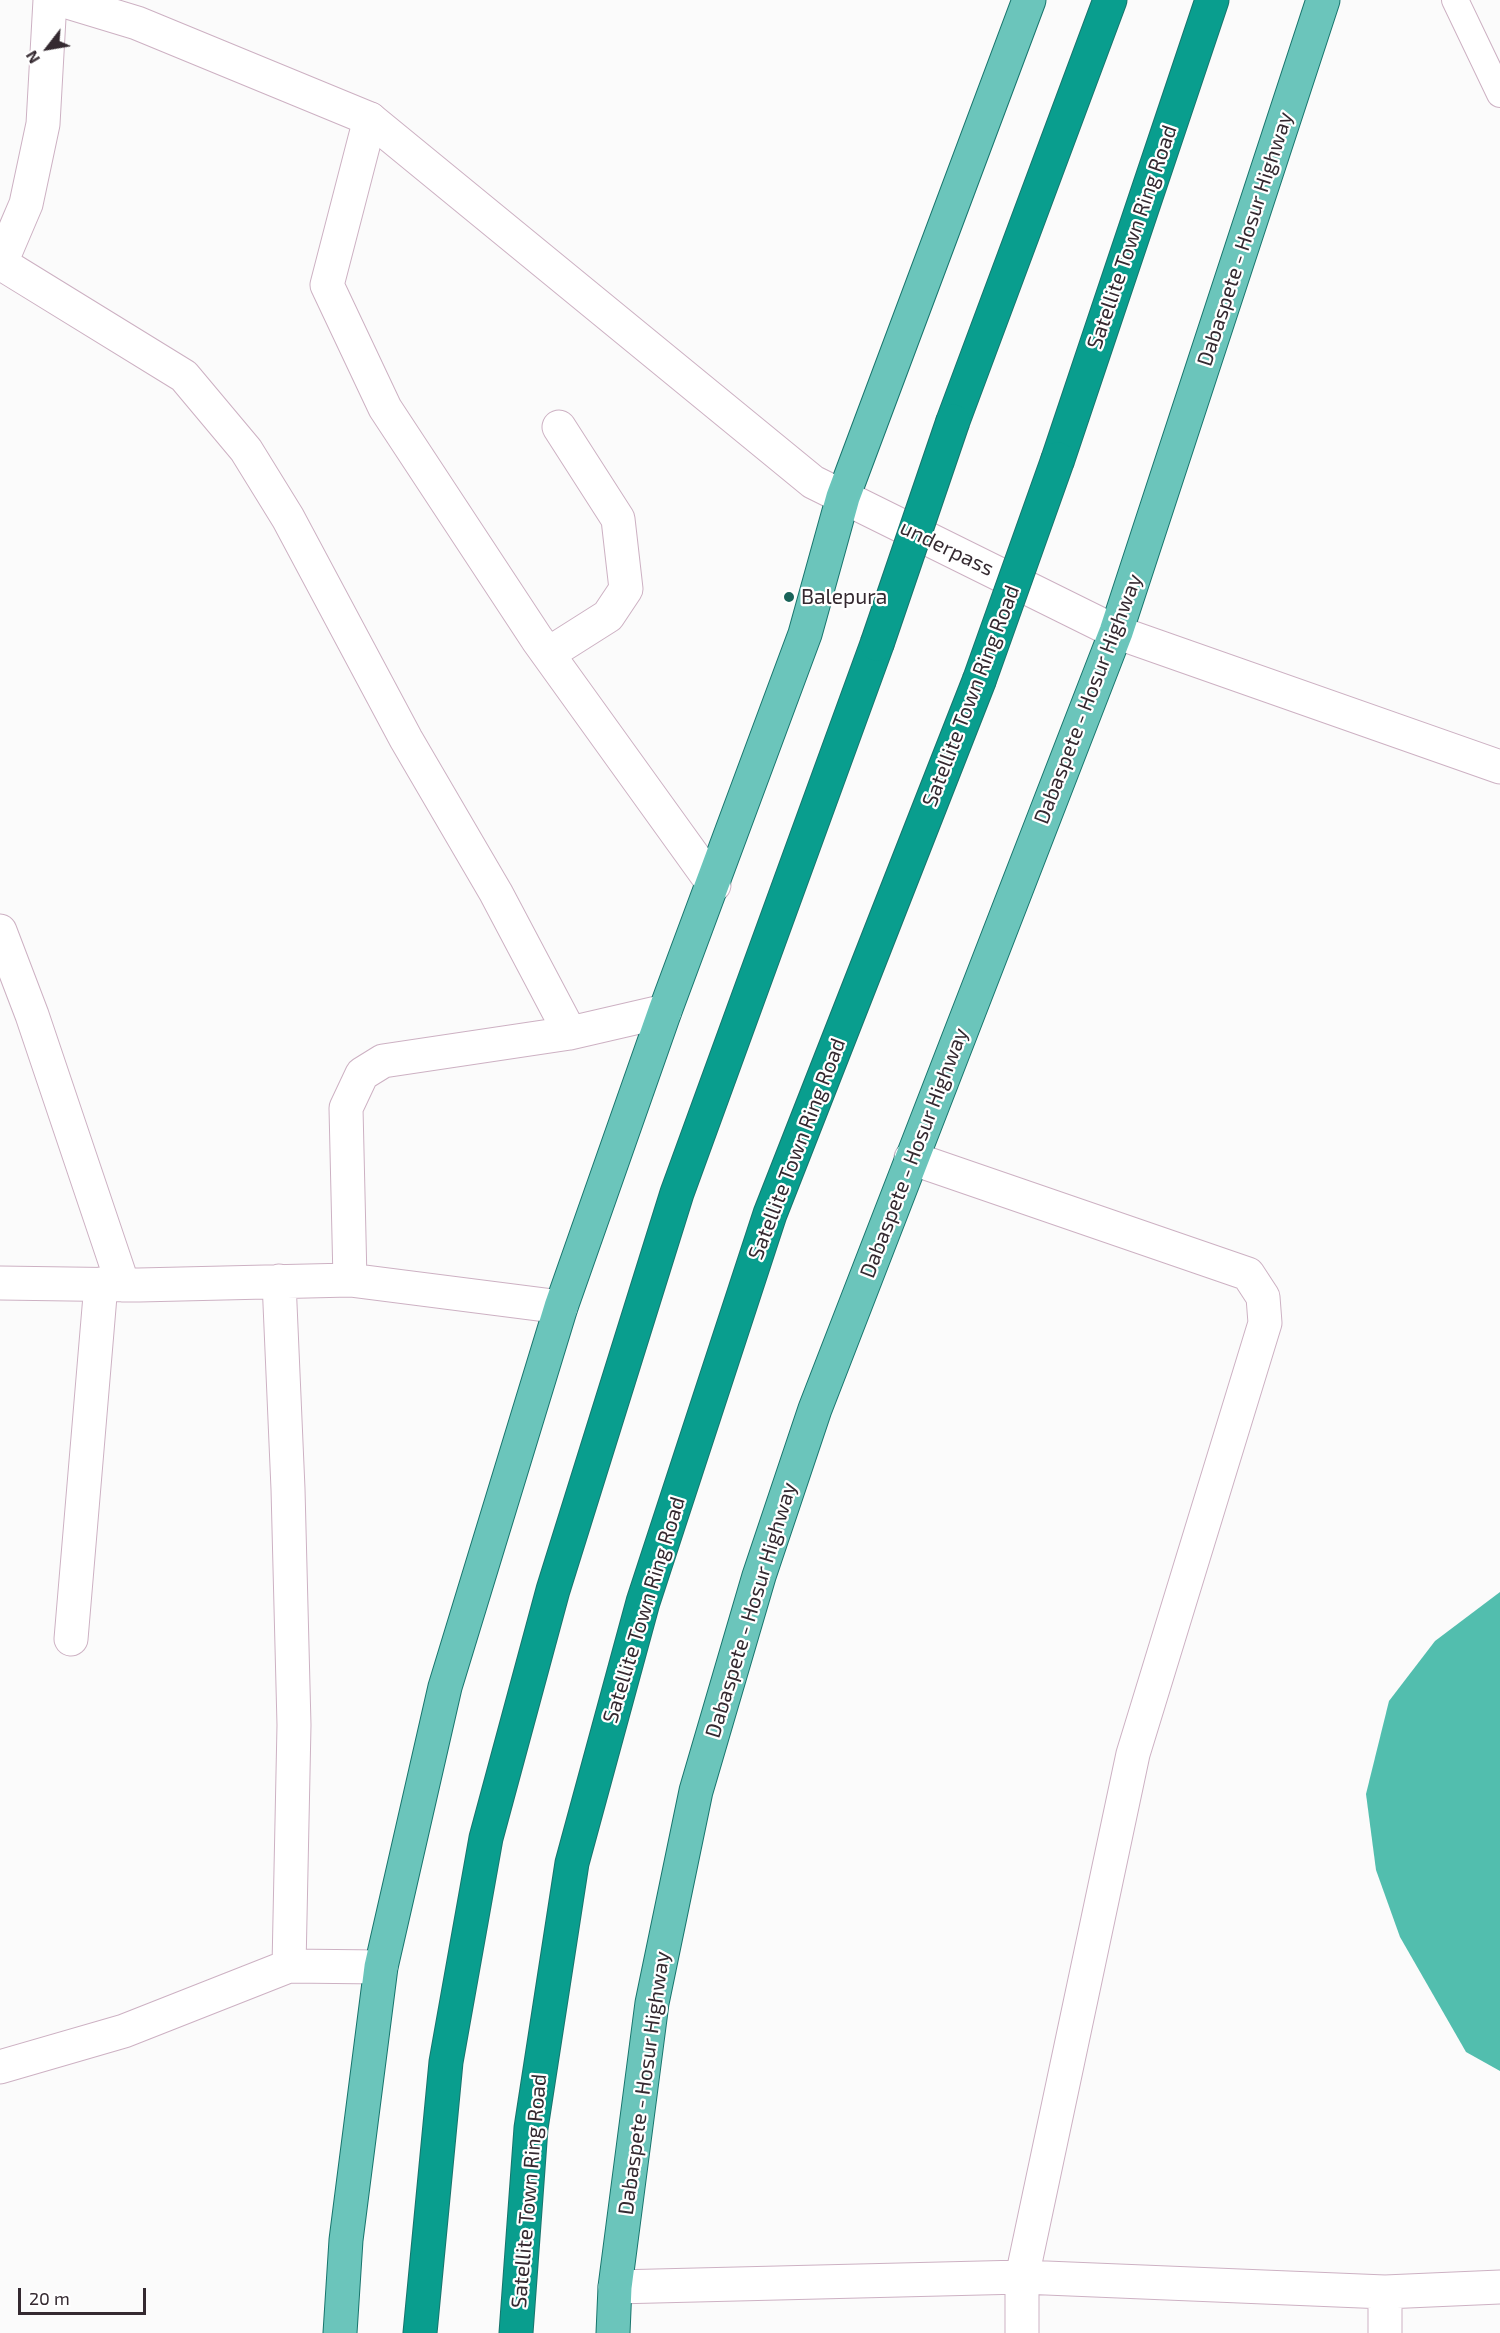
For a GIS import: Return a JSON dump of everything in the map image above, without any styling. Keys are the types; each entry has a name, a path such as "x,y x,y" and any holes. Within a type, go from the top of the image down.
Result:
{"highway":[{"path":"420,2333 446,2062 489,1827 554,1590 677,1193 877,644 953,421 1110,0"},
{"name":"Satellite Town Ring Road","path":"516,2333 531,2128 572,1863 643,1602 770,1214 979,681 1058,459 1212,0"}],"main road":[{"path":"340,2333 346,2240 381,1967 445,1687 561,1307 665,1011 714,885 805,634 843,497 1029,0"},
{"name":"Dabaspete - Hosur Highway","path":"613,2333 615,2288 652,2002 696,1791 759,1576 815,1409 1116,632 1323,0"}],"street":[{"path":"50,0 43,124 26,204 1,265 184,376 246,450 288,518 406,739 496,893 570,1033"},
{"name":"underpass","path":"61,0 137,23 370,119 813,482 1116,632 1500,766"},
{"path":"370,119 327,285 385,408 548,654 714,885"},
{"path":"548,654 608,616 626,589 618,519 559,427"},
{"path":"0,931 32,1015 112,1285 71,1639"},
{"path":"350,1280 346,1108 362,1074 383,1061 570,1033 665,1011"},
{"path":"911,1158 1248,1274 1263,1297 1265,1323 1133,1754 1022,2277 1022,2333"},
{"path":"0,1283 112,1285 350,1280 561,1307"},
{"path":"279,1281 288,1489 294,1725 289,1966"},
{"path":"0,2067 124,2031 289,1966 381,1967"},
{"path":"615,2288 1022,2277 1385,2292 1500,2287"},
{"path":"1385,2292 1385,2333"}],"lane":[{"path":"1455,0 1500,94"}],"shaded area":[{"path":"1500,1592 1500,2071 1466,2052 1400,1937 1376,1870 1366,1794 1389,1701 1435,1641"}],"place":[{"name":"Balepura","path":"789,597"}]}
